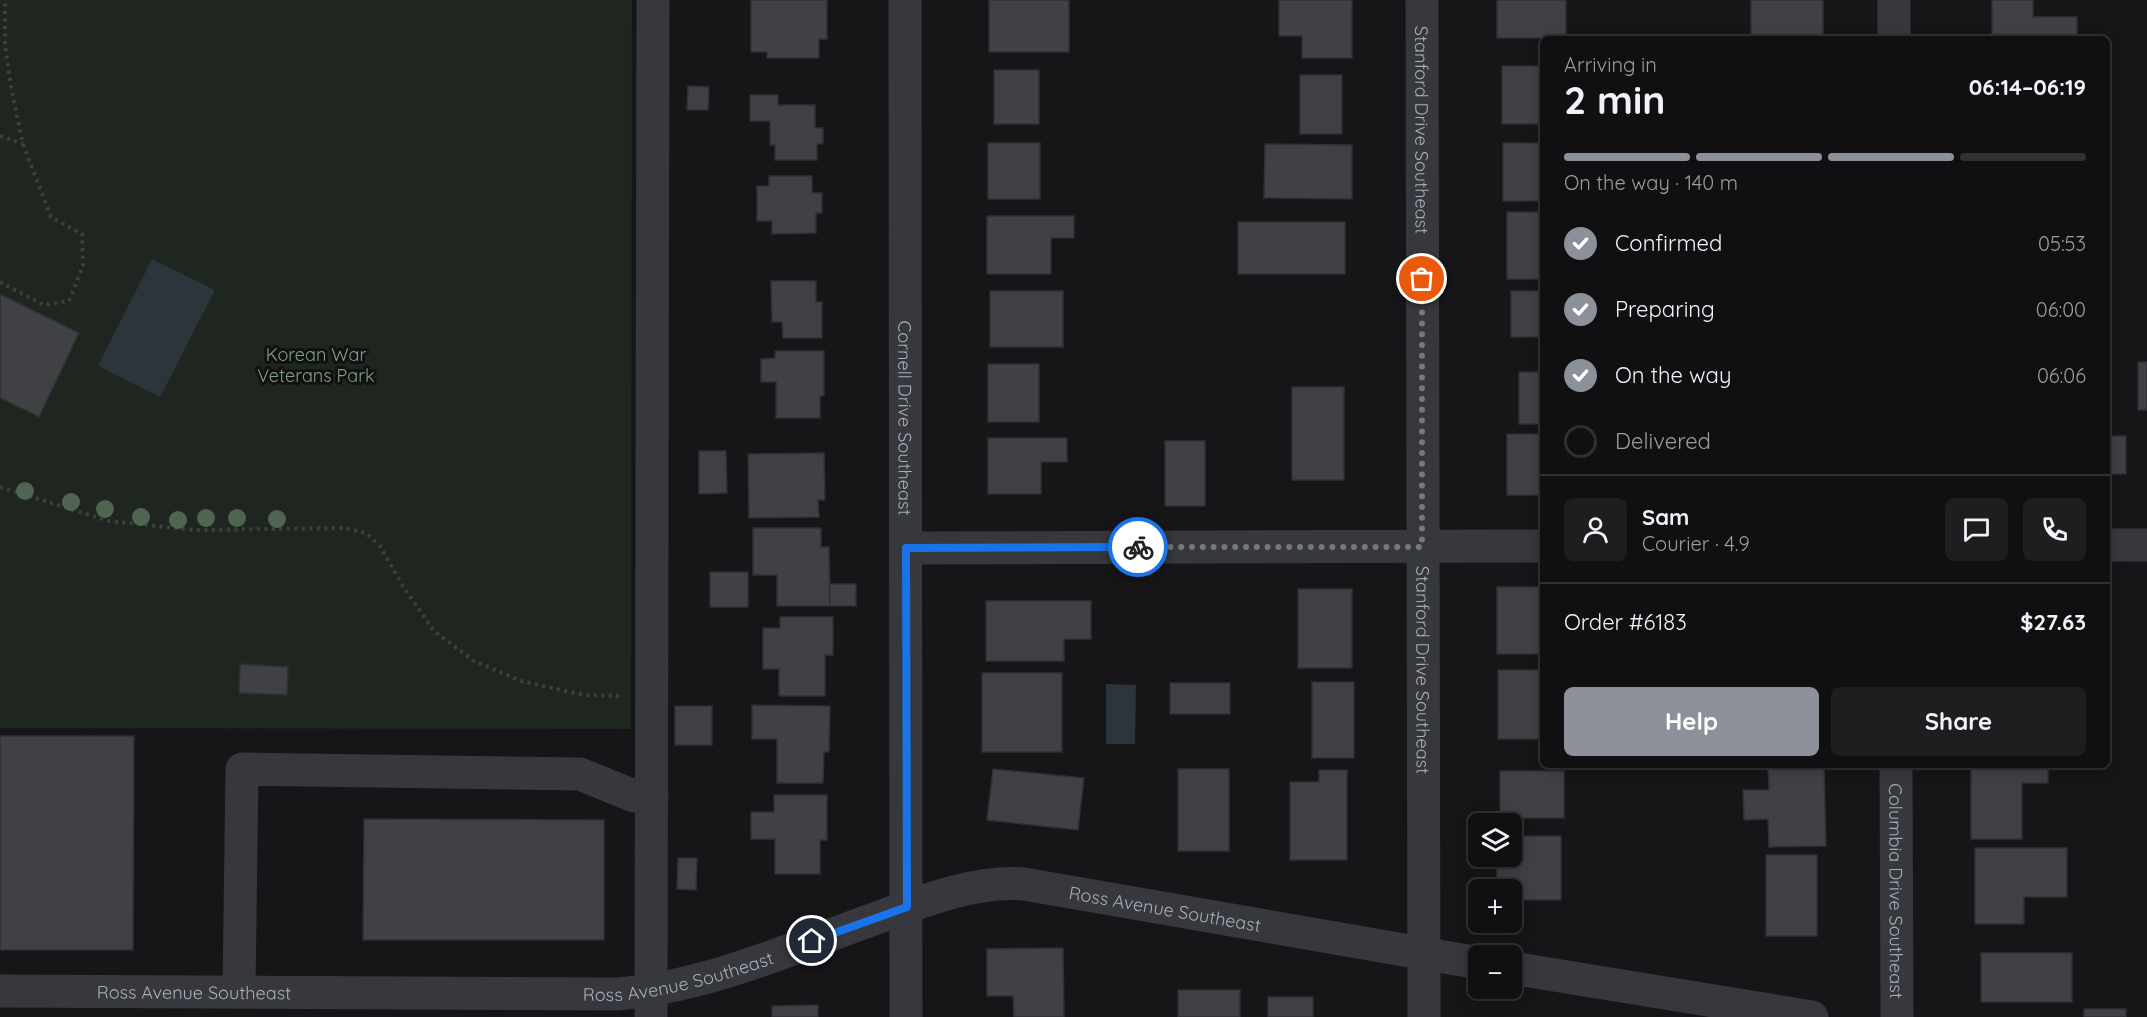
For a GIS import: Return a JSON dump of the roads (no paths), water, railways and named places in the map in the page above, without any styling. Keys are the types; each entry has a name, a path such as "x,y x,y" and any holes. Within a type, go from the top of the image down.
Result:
{"street":[{"path":"651,1004 653,0"},
{"name":"Cornell Drive Southeast","path":"904,0 906,1017"},
{"name":"Stanford Drive Southeast","path":"1422,0 1424,1017"},
{"path":"1894,0 1894,36"},
{"path":"2110,545 2147,545"},
{"path":"906,548 1540,546"},
{"name":"Columbia Drive Southeast","path":"1896,768 1897,1017"},
{"path":"239,992 242,769 580,774 633,796 652,797"},
{"name":"Ross Avenue Southeast","path":"0,991 56,1004 239,992 616,994 651,1004 710,978 907,907 983,885 1004,882 1468,961"},
{"path":"1522,970 1812,1017"}],"park label":[{"name":"Korean War Veterans Park","path":"316,364"}]}
